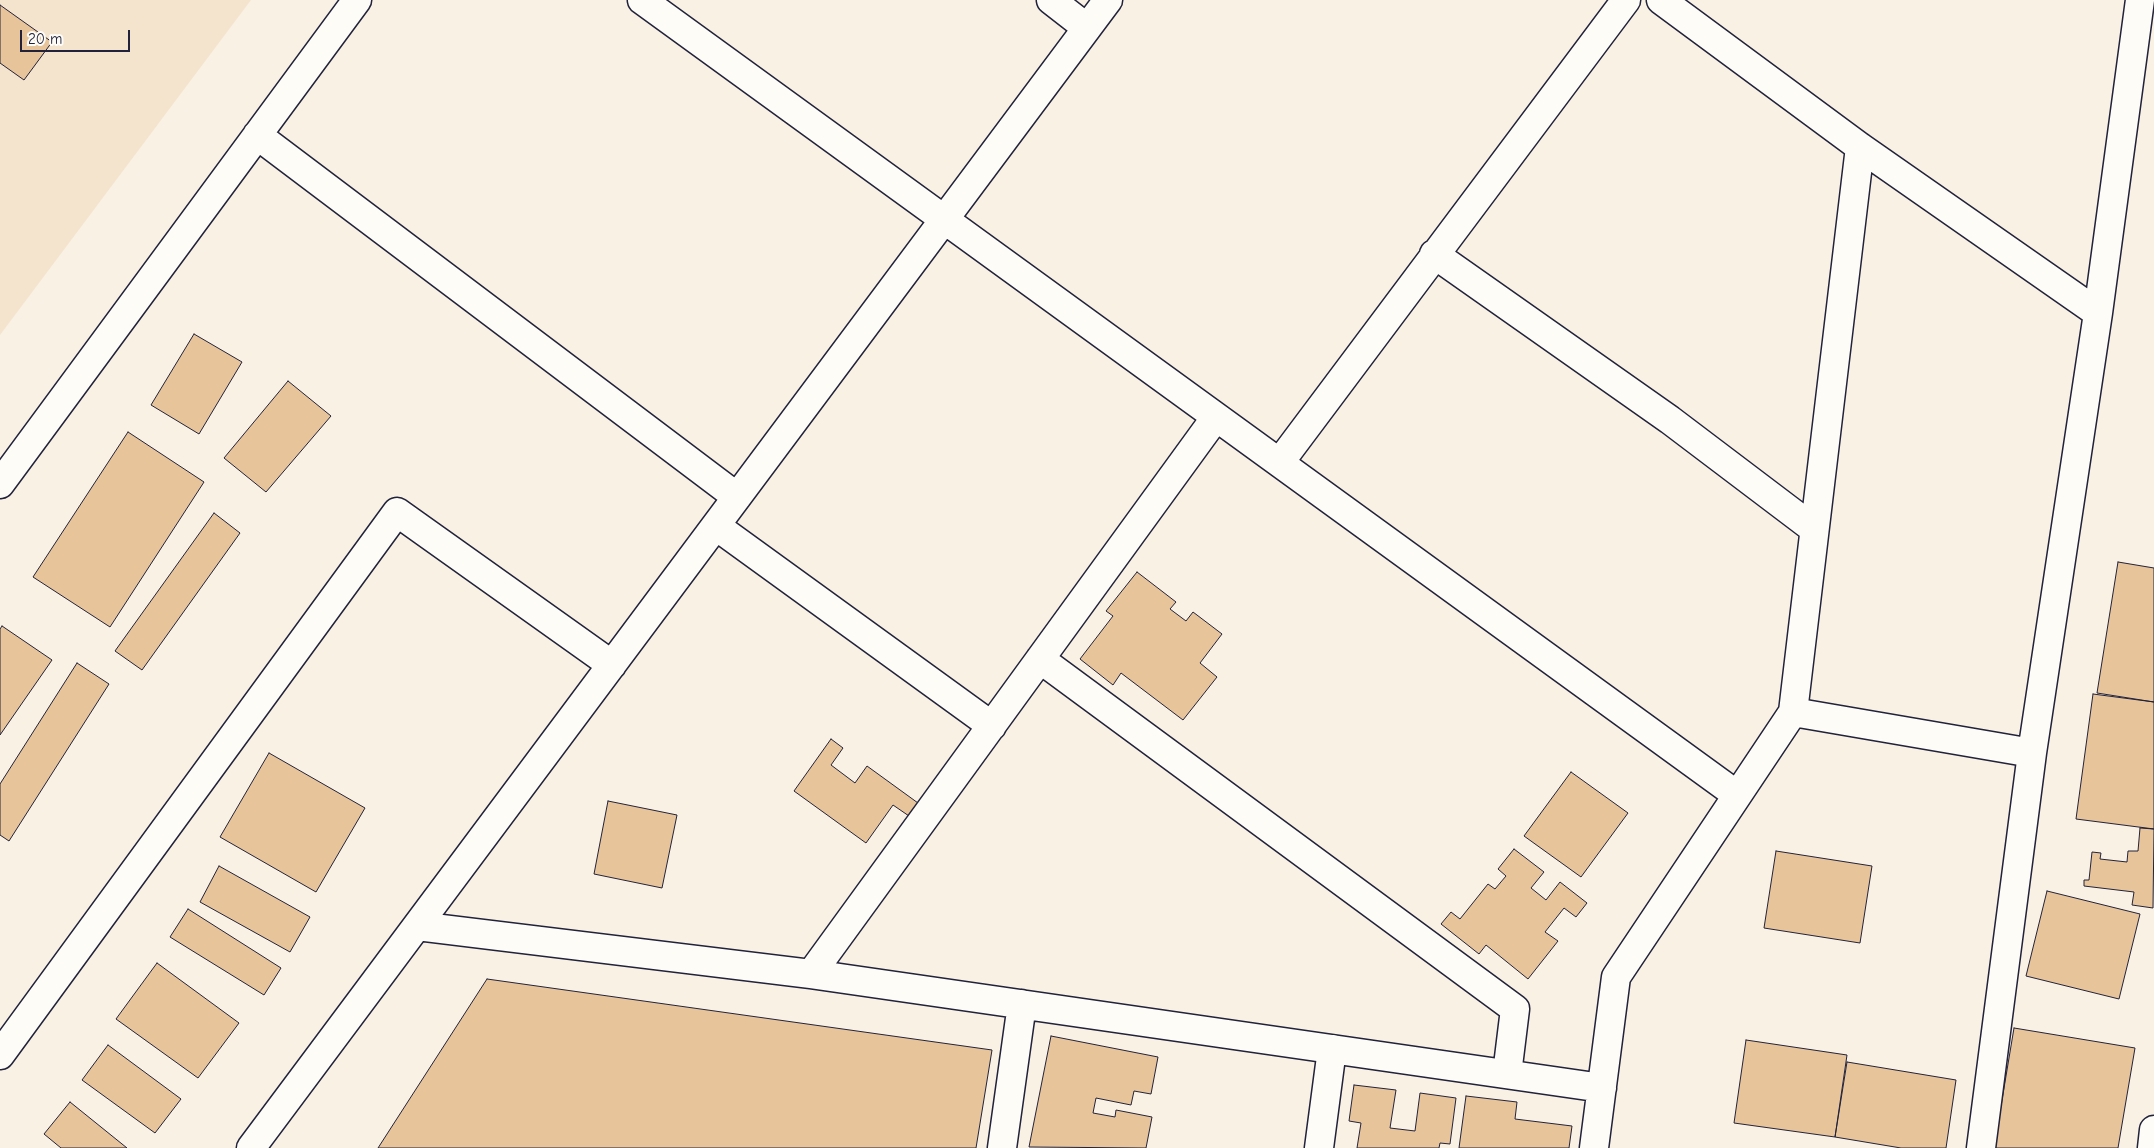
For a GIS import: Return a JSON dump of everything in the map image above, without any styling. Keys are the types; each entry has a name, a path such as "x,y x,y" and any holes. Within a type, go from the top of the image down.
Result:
{"street":[{"path":"0,484 357,0"},
{"path":"642,0 1738,795"},
{"path":"1051,0 1088,28"},
{"path":"252,1148 1108,0"},
{"path":"1280,462 1626,0"},
{"path":"1661,0 1860,147 2098,313"},
{"path":"1980,1148 2032,753 2098,313 2140,0"},
{"path":"257,135 737,497"},
{"path":"1594,1148 1616,976 1793,712 1860,147"},
{"path":"1434,254 1670,420 1814,529"},
{"path":"811,974 1216,416"},
{"path":"0,1055 397,512 612,665"},
{"path":"716,526 992,726"},
{"path":"1040,660 1514,1009 1507,1074"},
{"path":"1793,712 2032,753"},
{"path":"417,926 811,974 1602,1088"},
{"path":"1002,1148 1022,1004"},
{"path":"1319,1148 1332,1049"},
{"path":"2152,1148 2154,1130"}],"shaded area":[{"path":"0,0 251,0 0,335"}],"building":[{"path":"0,5 52,42 24,80 0,63"},
{"path":"194,334 242,362 199,434 151,405"},
{"path":"288,381 331,416 266,492 224,458"},
{"path":"128,432 204,482 110,627 33,577"},
{"path":"214,513 240,533 142,670 115,651"},
{"path":"2118,562 2154,568 2154,702 2097,693"},
{"path":"1137,572 1176,602 1170,609 1186,621 1193,612 1222,634 1200,663 1217,677 1183,720 1121,673 1113,685 1080,659 1113,616 1106,611"},
{"path":"2,626 52,660 0,735 0,629"},
{"path":"77,663 109,684 9,841 0,835 0,784"},
{"path":"2093,694 2154,702 2154,829 2076,819"},
{"path":"831,739 843,748 831,765 855,783 867,766 918,803 909,816 893,805 866,843 794,791"},
{"path":"269,753 365,808 316,892 220,837"},
{"path":"1571,772 1628,813 1581,877 1524,836"},
{"path":"608,801 677,815 662,888 594,874"},
{"path":"2140,828 2154,829 2153,908 2132,905 2134,892 2084,886 2084,880 2089,880 2092,852 2101,853 2100,859 2127,862 2128,851 2138,851"},
{"path":"1514,849 1544,872 1531,888 1546,900 1560,882 1587,903 1576,917 1564,908 1545,932 1558,941 1528,979 1486,945 1479,954 1441,924 1451,912 1460,919 1488,884 1495,889 1506,876 1498,869"},
{"path":"1776,851 1872,866 1860,943 1764,928"},
{"path":"219,866 310,917 290,952 200,902"},
{"path":"2047,891 2140,914 2119,999 2026,976"},
{"path":"188,909 281,968 264,995 170,937"},
{"path":"157,963 239,1023 198,1078 116,1019"},
{"path":"487,979 992,1050 976,1148 378,1148"},
{"path":"2014,1028 2135,1048 2118,1148 1994,1148"},
{"path":"1051,1036 1158,1057 1151,1094 1134,1091 1131,1105 1096,1098 1093,1113 1115,1117 1116,1110 1152,1117 1146,1148 1029,1147"},
{"path":"1746,1040 1847,1055 1835,1137 1734,1123"},
{"path":"108,1045 181,1099 155,1133 82,1080"},
{"path":"1847,1062 1956,1080 1946,1148 1901,1148 1835,1137"},
{"path":"1354,1085 1396,1090 1390,1128 1415,1131 1420,1093 1456,1098 1450,1144 1440,1143 1439,1148 1357,1148 1361,1123 1349,1121"},
{"path":"1466,1096 1517,1102 1515,1119 1572,1126 1569,1148 1459,1148"},
{"path":"70,1102 127,1148 61,1148 44,1134"}]}
